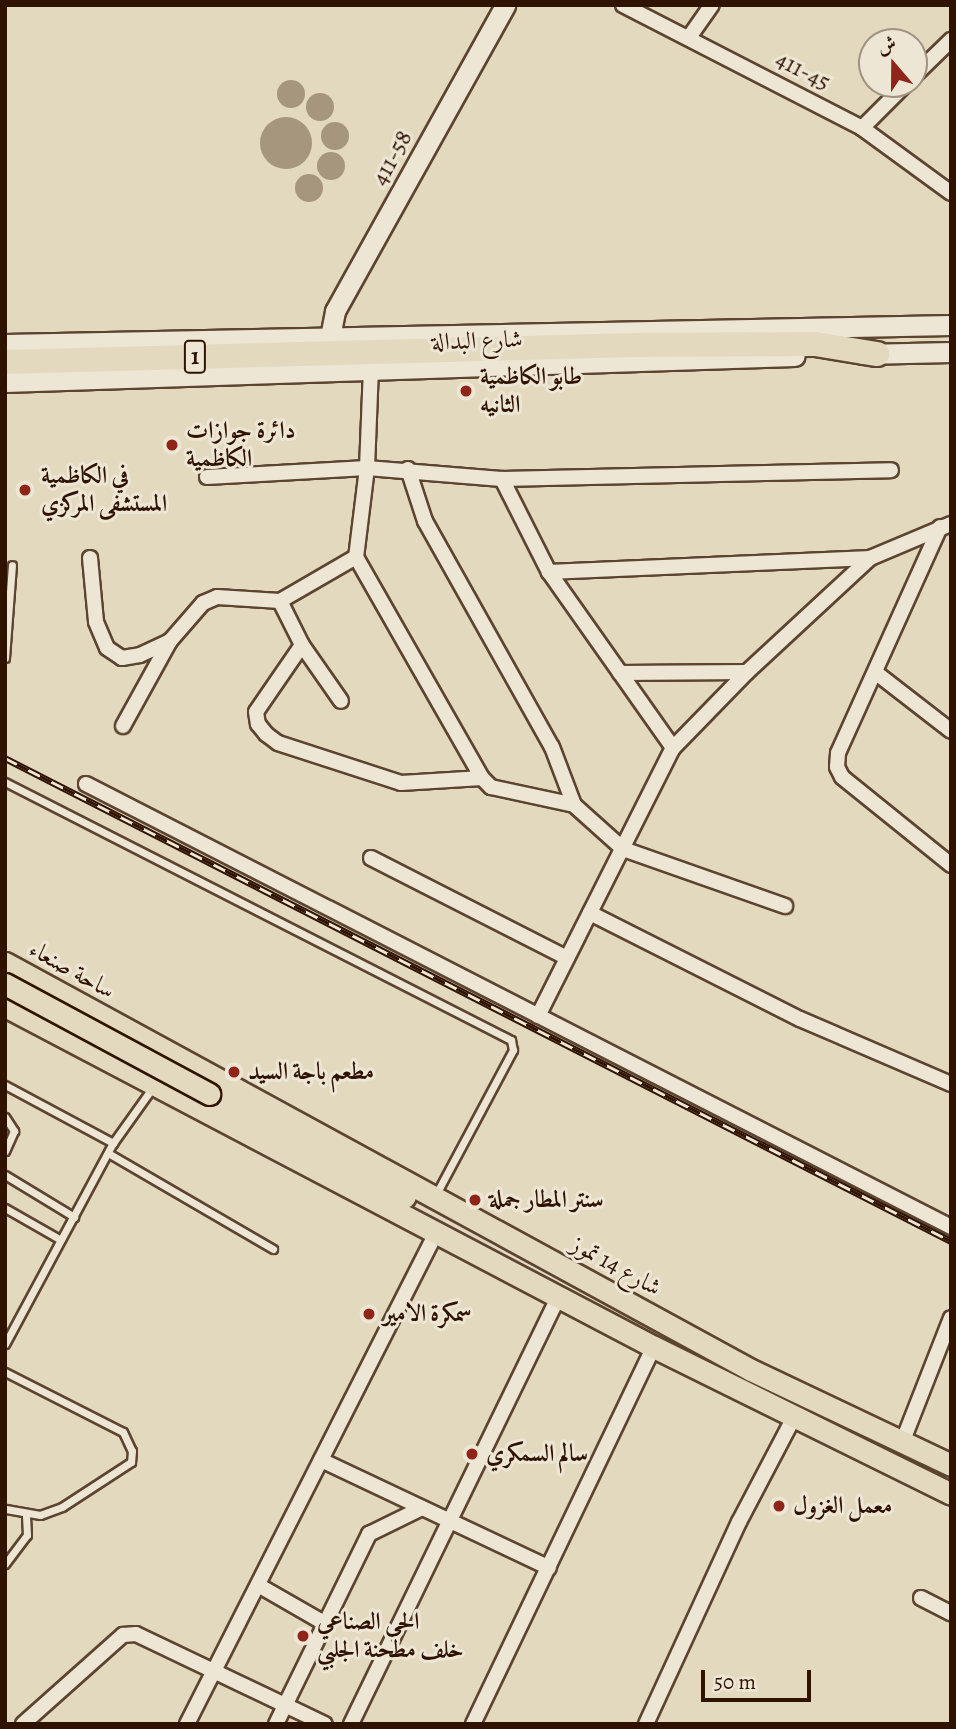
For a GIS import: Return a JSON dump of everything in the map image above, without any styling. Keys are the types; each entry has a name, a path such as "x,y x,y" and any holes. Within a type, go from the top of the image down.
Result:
{"highway":[{"name":"1","path":"5,362 378,360 814,344 877,354"}],"main road":[{"name":"411-58","path":"330,337 335,311 505,5"},
{"name":"شارع البدالة","path":"5,344 951,325"},
{"path":"877,354 951,352"},
{"path":"5,382 378,360"},
{"name":"ساحة صنعاء","path":"5,963 114,1022"},
{"path":"5,984 467,1228 501,1252 531,1282"},
{"path":"5,1006 98,1052 654,1348 793,1419 951,1494"},
{"path":"98,1052 114,1039 114,1022"},
{"name":"شارع 14 تموز","path":"114,1022 751,1370 951,1465"}],"street":[{"name":"411-45","path":"624,5 690,36 862,128 951,192"},
{"path":"690,36 712,5"},
{"path":"928,62 951,40"},
{"path":"862,128 892,98"},
{"path":"378,360 356,557 482,778 491,787 574,805"},
{"path":"207,477 368,468 408,469 502,479 891,470"},
{"path":"408,469 425,522 552,747 574,805 623,849 785,906"},
{"path":"502,479 549,572 673,748"},
{"path":"538,1016 673,748 747,672 870,558 945,526"},
{"path":"945,526 838,753 837,767 842,778 951,865"},
{"path":"123,726 170,640 203,603 217,597 280,601 356,557"},
{"path":"90,558 96,622 107,648 122,658 140,655 170,640"},
{"path":"549,572 870,558"},
{"path":"280,601 302,645 341,701"},
{"path":"302,645 256,712 258,724 278,743 401,783 482,778"},
{"path":"620,673 747,672"},
{"path":"875,672 951,732"},
{"path":"86,784 951,1227"},
{"path":"371,858 567,958"},
{"path":"590,914 800,1019 951,1084"},
{"path":"187,1724 436,1233"},
{"path":"351,1724 558,1297"},
{"path":"902,1443 951,1318"},
{"path":"473,1724 654,1348"},
{"path":"646,1724 739,1522 793,1419"},
{"path":"321,1460 549,1568"},
{"path":"276,1724 369,1534 422,1508"},
{"path":"258,1585 324,1623"},
{"path":"921,1598 951,1613"},
{"path":"23,1724 123,1635 136,1634 325,1724"}],"lane":[{"path":"5,658 12,565"},
{"path":"5,782 512,1040 513,1050 434,1197"},
{"path":"5,1344 113,1143 155,1083"},
{"path":"5,1085 113,1143"},
{"path":"5,1117 14,1131 5,1151"},
{"path":"108,1153 273,1249"},
{"path":"5,1175 74,1217"},
{"path":"5,1208 61,1240"},
{"path":"5,1371 123,1432 132,1451 131,1462 62,1507 26,1515 5,1509"},
{"path":"5,1564 27,1535 26,1515"}],"shaded area":[{"path":"291,80 301,84 305,94 301,104 291,108 281,104 277,94 281,84"},
{"path":"320,93 330,97 334,107 330,117 320,121 310,117 306,107 310,97"},
{"path":"286,117 305,124 312,143 305,162 286,169 267,162 260,143 267,124"},
{"path":"335,122 345,126 349,136 345,146 335,150 325,146 321,136 325,126"},
{"path":"331,152 341,156 345,166 341,176 331,180 321,176 317,166 321,156"},
{"path":"309,174 319,178 323,188 319,198 309,202 299,198 295,188 299,178"}],"railway":[{"path":"5,758 951,1241"}],"place":[{"name":"طابو الكاظمية الثانيه","path":"466,391"},
{"name":"دائرة جوازات الكاظمية","path":"172,445"},
{"name":"في الكاظمية المستشفى المركزي","path":"25,490"},
{"name":"مطعم باجة السيد","path":"234,1072"},
{"name":"سنتر المطار جملة","path":"475,1200"},
{"name":"سمكرة الامير","path":"369,1314"},
{"name":"سالم السمكري","path":"472,1454"},
{"name":"معمل الغزول","path":"779,1506"},
{"name":"الحي الصناعي خلف مطحنة الجلبي","path":"303,1636"}]}
